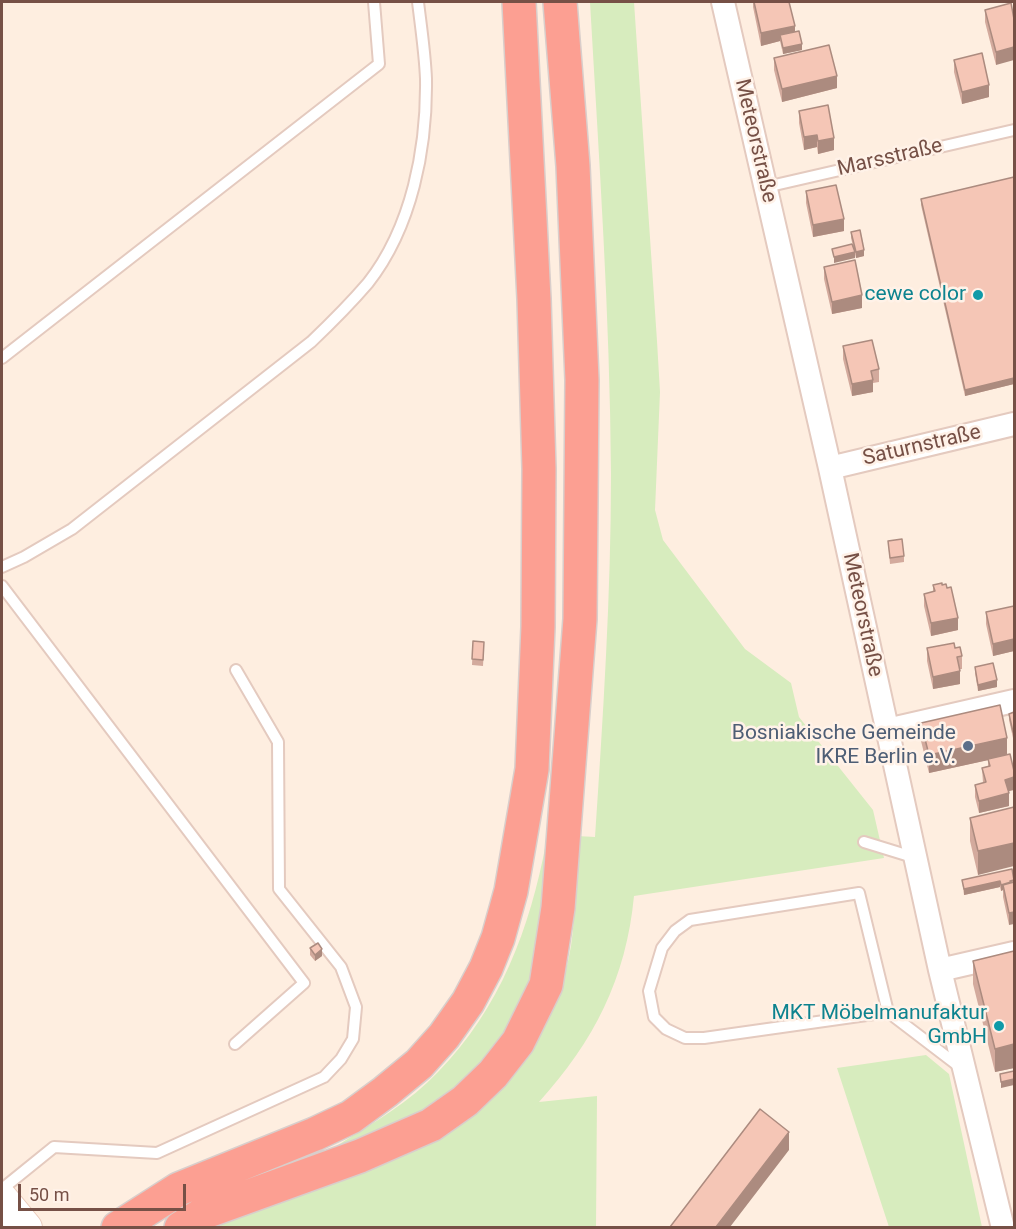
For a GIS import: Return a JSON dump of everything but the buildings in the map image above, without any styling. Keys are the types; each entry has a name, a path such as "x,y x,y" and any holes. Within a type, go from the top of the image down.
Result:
{"highway":[{"path":"118,1227 179,1189 351,1117 385,1092 419,1064 444,1036 468,1002 486,968 498,938 511,891 532,769 538,627 539,469 534,299 519,2"},
{"path":"180,1227 207,1211 360,1156 431,1125 465,1101 494,1074 518,1042 546,985 558,908 580,619 582,380 573,165 560,2"}],"main road":[{"path":"2,1199 26,1227"}],"street":[{"name":"Meteorstraße","path":"723,2 830,468 963,1069 1005,1197 1003,1227"},
{"name":"Saturnstraße","path":"830,468 1014,424"},
{"path":"888,730 1014,701"},
{"path":"940,970 1014,953"}],"lane":[{"path":"2,358 379,64 374,2"},
{"path":"2,567 72,529 311,342 369,281 385,256 399,227 413,188 424,132 426,78 418,2"},
{"name":"Marsstraße","path":"766,187 1014,130"},
{"path":"2,586 304,983 236,1044"},
{"path":"2,1189 54,1147 157,1153 324,1077 341,1059 353,1039 356,1008 341,967 279,889 278,742 236,670"},
{"path":"864,842 916,858"},
{"path":"888,1012 704,1038 685,1038 666,1029 654,1017 649,991 662,948 675,931 690,920 859,893 888,1012 963,1069"}],"green space":[{"path":"590,2 634,2 660,392 655,510 663,540 745,649 791,683 799,717 873,810 884,858 634,896 624,955 604,1007 576,1056 539,1102 597,1096 596,1227 219,1228 226,1217 441,1138 488,1100 526,1056 542,1031 564,976 573,933 577,836 595,837 610,565 609,356"},
{"path":"546,843 551,844 539,962 515,1021 467,1082 423,1116 340,1149 338,1145 391,1112 427,1083 460,1048 479,1022 509,966 521,936 531,906"},
{"path":"926,1055 949,1074 982,1227 889,1227 837,1068"}],"place":[{"name":"cewe color","path":"978,295"},
{"name":"Bosniakische Gemeinde IKRE Berlin e.V.","path":"968,746"},
{"name":"MKT Möbelmanufaktur GmbH","path":"999,1026"}]}
